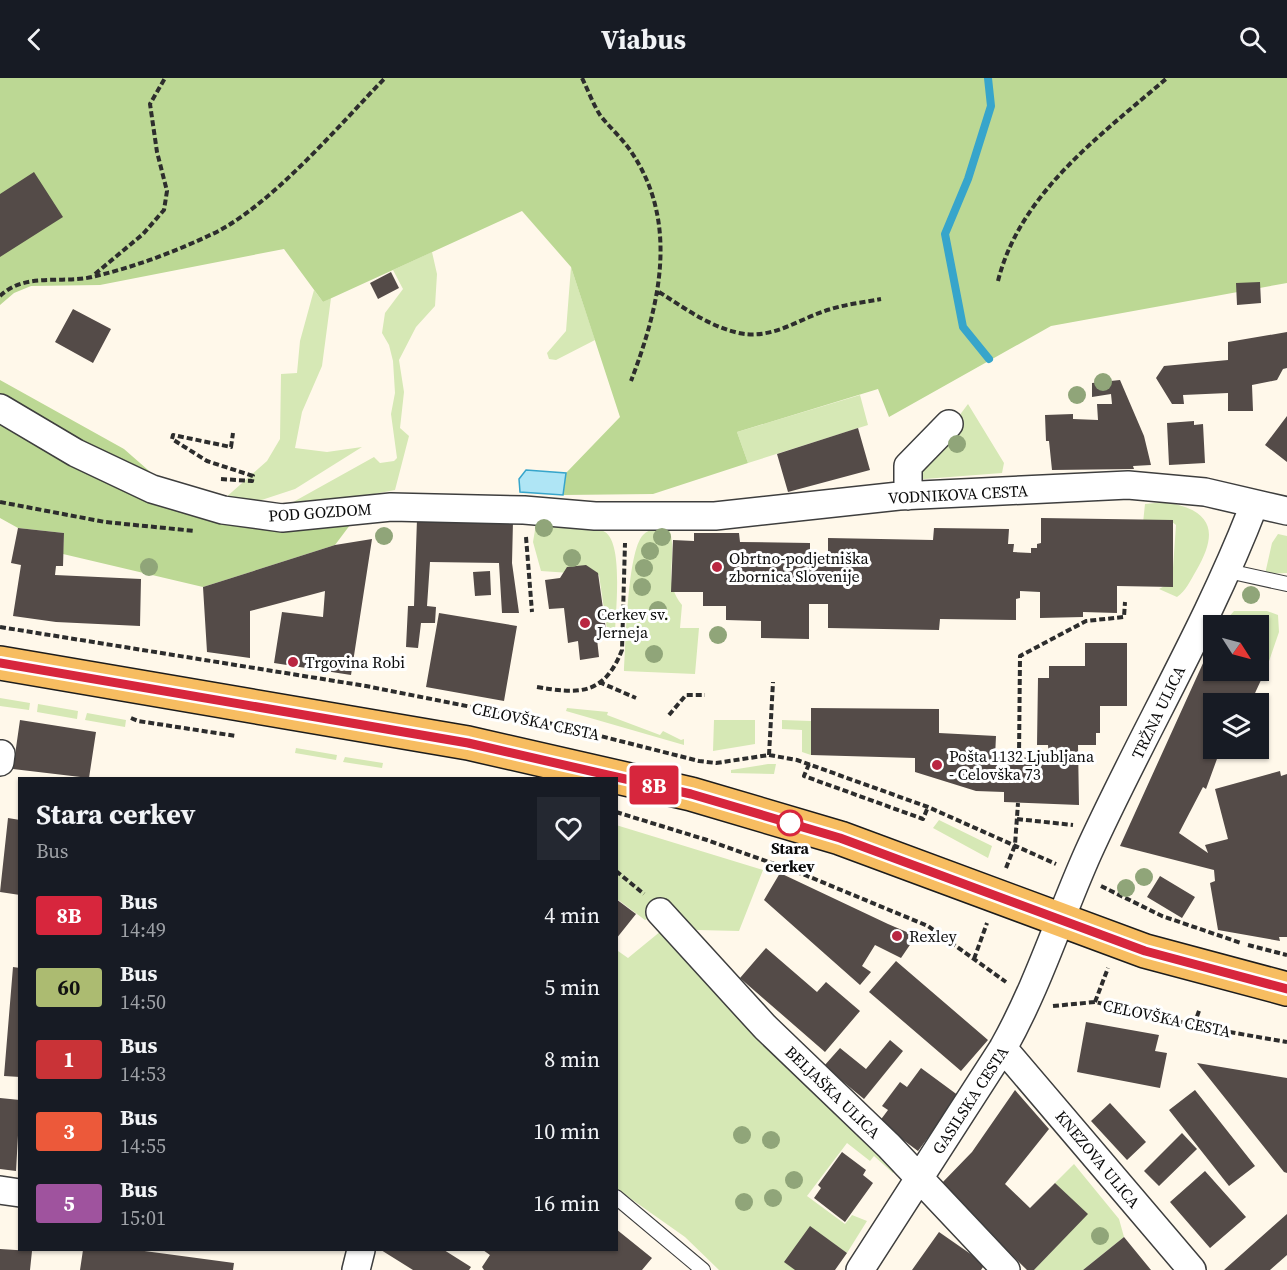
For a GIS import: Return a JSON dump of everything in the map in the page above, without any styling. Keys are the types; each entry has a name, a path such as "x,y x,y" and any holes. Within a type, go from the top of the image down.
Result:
{"main road":[{"path":"0,663 458,741 595,777"},
{"path":"618,782 726,804 840,838 1145,951 1287,989"}],"street":[{"name":"POD GOZDOM","path":"0,408 133,482 186,500 256,516 282,518 391,507 628,515"},
{"path":"908,496 908,466 949,424"},
{"name":"VODNIKOVA CESTA","path":"628,515 715,516 908,496 1128,485 1205,492 1287,511"},
{"name":"TRŽNA ULICA","path":"1060,919 1089,852 1228,571 1254,505"},
{"name":"BELJAŠKA ULICA","path":"660,912 765,1027 889,1146 1006,1270"},
{"name":"GASILSKA CESTA","path":"860,1270 1004,1048 1021,1017 1060,919"},
{"name":"KNEZOVA ULICA","path":"1004,1048 1192,1270"},
{"path":"0,1190 18,1193"},
{"path":"356,1270 361,1251"}],"lane":[{"path":"1228,571 1287,584"},
{"path":"618,1199 703,1270"}],"path":[{"path":"92,277 143,234 164,210 168,191 157,152 150,104 165,78"},
{"path":"0,296 20,283 92,277 211,236 270,193 385,78"},
{"path":"582,78 599,113 630,150 650,186 661,232 659,292 648,337 632,381"},
{"path":"998,281 1005,254 1015,235 1043,196 1089,145 1167,78"},
{"path":"659,292 705,321 737,333 757,334 777,332 831,309 881,299"},
{"path":"211,478 252,481 253,476 207,461 172,439 173,435 231,447 233,433"},
{"path":"0,502 105,522 200,531"},
{"path":"537,687 573,693 588,689 599,682 618,661 622,650 623,556 628,515"},
{"path":"527,547 532,612"},
{"path":"1018,757 1020,656 1086,621 1124,618 1125,603"},
{"name":"CELOVŠKA CESTA","path":"0,627 366,686 537,720 699,761 716,763 769,755 809,764 928,807 1054,863"},
{"path":"599,682 636,698"},
{"path":"769,755 773,682"},
{"path":"669,715 686,695 705,695"},
{"path":"138,722 243,737"},
{"path":"809,764 804,776 923,819 928,807"},
{"path":"1015,845 1018,803"},
{"path":"618,813 707,840 805,875 928,926 1011,985"},
{"path":"1017,819 1075,825"},
{"path":"618,873 651,900 660,912"},
{"path":"1110,890 1133,903 1189,926 1287,955"},
{"path":"1129,913 1133,903"},
{"path":"1095,1002 1101,985"},
{"name":"CELOVŠKA CESTA","path":"1047,1006 1071,1007 1095,1002 1194,1025 1287,1042"},
{"path":"1194,1025 1200,1008"}],"green space":[{"path":"0,78 1287,78 1287,283 1051,326 889,417 878,389 737,432 748,463 653,494 563,495 566,473 620,417 571,267 522,211 323,302 284,249 100,285 31,286 14,293 0,305"},
{"path":"432,252 437,274 435,306 416,327 399,360 404,392 400,428 409,436 395,490 316,505 286,506 374,457 380,463 394,461 397,458 391,414 395,393 393,361 389,345 382,333 385,313 403,289 393,270"},
{"path":"571,267 595,340 556,360 549,359 547,353 566,331"},
{"path":"314,290 323,302 331,298 322,366 302,412 295,448 327,452 362,447 295,489 246,505 224,499 267,461 280,439 281,374 297,373 300,341"},
{"path":"0,380 124,449 156,477 149,497 353,521 335,545 203,587 63,554 64,533 18,528 0,518"},
{"path":"860,395 868,425 748,463 737,432"},
{"path":"968,404 1004,463 1002,473 911,480"},
{"path":"1165,502 1181,506 1202,517 1209,534 1208,545 1203,557 1188,586 1177,597 1159,589 1172,582 1176,525 1171,521 1143,523 1145,504"},
{"path":"536,524 572,525 599,529 611,539 617,564 615,636 608,636 599,575 541,571 533,542"},
{"path":"669,528 672,539 671,577 676,595 682,605 680,628 699,628 695,674 624,671 630,578 638,545 648,531"},
{"path":"1278,534 1287,536 1287,573 1265,574 1272,543"},
{"path":"1234,611 1267,611 1278,615 1279,632 1269,661 1269,615 1231,615"},
{"path":"0,698 30,703 29,710 0,706"},
{"path":"38,704 78,711 77,719 37,712"},
{"path":"567,708 608,712 607,715 660,735 663,731 681,740 684,739 684,745 566,711"},
{"path":"87,713 126,720 125,727 85,720"},
{"path":"714,720 755,720 755,744 713,751"},
{"path":"782,720 811,721 811,755 802,752 802,730 782,729"},
{"path":"296,748 337,755 336,760 295,753"},
{"path":"345,757 383,763 382,768 343,762"},
{"path":"776,764 774,774 731,773 731,770"},
{"path":"939,820 992,846 988,858 933,828"},
{"path":"618,826 763,870 739,931 697,930 660,913 645,920 618,900"},
{"path":"661,931 897,1167 893,1173 874,1156 870,1161 847,1143 807,1196 845,1224 852,1215 867,1221 847,1253 810,1227 795,1270 719,1270 685,1237 618,1190 618,951 628,958"},
{"path":"1074,1164 1119,1219 1124,1237 1083,1270 1034,1270 1087,1214 1055,1183"}],"water":[{"path":"526,470 566,473 563,495 520,492 519,479"}],"building":[{"path":"34,172 63,217 0,257 0,194"},
{"path":"391,272 399,288 378,299 370,283"},
{"path":"1260,282 1261,303 1237,305 1236,283"},
{"path":"73,309 111,329 93,363 55,342"},
{"path":"1287,332 1287,368 1283,369 1277,380 1252,385 1253,411 1228,411 1228,393 1183,395 1184,404 1172,404 1156,378 1164,366 1228,360 1228,342"},
{"path":"1120,380 1144,436 1151,465 1133,466 1134,469 1052,470 1049,441 1046,441 1045,415 1073,414 1073,419 1098,420 1097,404 1112,404 1111,394 1092,397 1092,383"},
{"path":"1287,416 1287,462 1265,445"},
{"path":"1194,421 1194,425 1203,424 1205,463 1169,465 1167,423"},
{"path":"858,428 870,470 788,492 777,454"},
{"path":"1041,518 1173,520 1173,587 1117,586 1117,613 1083,612 1083,617 1040,618 1040,592 1020,591 1020,598 1016,599 1016,620 940,619 939,630 828,628 828,604 809,604 809,639 761,638 761,621 726,620 726,606 703,606 703,592 671,592 673,540 694,541 694,533 739,533 740,542 810,543 810,560 822,560 822,565 828,565 828,538 933,540 934,528 1009,529 1008,544 1014,544 1013,552 1031,553 1031,548 1037,548 1037,544 1041,543"},
{"path":"417,519 513,521 512,563 519,613 502,613 499,563 430,562 427,606 436,607 435,623 421,623 418,648 406,647 408,606 414,606"},
{"path":"18,528 64,533 63,566 56,566 55,575 141,579 140,626 56,622 13,616 21,565 11,563"},
{"path":"372,539 351,675 274,663 282,612 323,617 325,591 250,611 250,658 207,652 203,587 335,545"},
{"name":"Cerkev sv. Jerneja","path":"586,565 598,573 607,637 597,639 599,657 580,660 578,641 568,643 564,608 549,609 545,580 560,578 567,567"},
{"path":"490,571 491,595 475,596 473,572"},
{"path":"439,613 517,626 504,701 426,687"},
{"path":"1085,643 1127,643 1127,706 1100,706 1100,733 1096,733 1096,745 1078,745 1079,805 1004,802 1004,792 976,791 915,772 915,758 811,755 811,708 939,709 939,733 996,736 995,757 1049,758 1048,745 1037,745 1038,678 1049,678 1049,666 1085,666"},
{"path":"1203,663 1203,681 1261,681 1255,693 1203,693 1203,759 1217,759 1206,789 1203,787 1179,833 1208,853 1205,845 1228,839 1215,789 1280,771 1281,776 1287,774 1287,937 1279,937 1280,941 1218,930 1210,883 1215,881 1214,870 1120,846"},
{"path":"20,720 96,732 89,777 13,769"},
{"path":"8,818 18,820 18,895 0,892"},
{"path":"780,873 916,936 901,958 875,945 862,966 871,972 860,985 764,900"},
{"path":"1160,876 1195,897 1182,918 1147,897"},
{"path":"618,900 636,914 618,936"},
{"path":"766,948 817,992 826,982 860,1011 825,1052 740,978"},
{"path":"896,961 988,1040 961,1071 869,992"},
{"path":"13,967 18,968 18,1077 4,1076"},
{"path":"1086,1022 1159,1035 1155,1051 1167,1053 1160,1088 1077,1072"},
{"path":"890,1040 903,1051 864,1099 824,1066 840,1048 866,1069"},
{"path":"1197,1063 1287,1078 1287,1173 1284,1172"},
{"path":"921,1068 959,1096 918,1151 879,1122 888,1110 882,1106 900,1082 907,1087"},
{"path":"1015,1090 1049,1129 1005,1184 1030,1208 1055,1183 1088,1214 1034,1270 1027,1270 940,1185 972,1152"},
{"path":"1195,1090 1255,1166 1229,1186 1169,1110"},
{"path":"0,1098 18,1100 16,1171 0,1169"},
{"path":"1110,1103 1146,1142 1127,1160 1091,1121"},
{"path":"1182,1133 1197,1149 1159,1186 1144,1171"},
{"path":"842,1152 866,1170 863,1175 873,1183 845,1222 814,1198 821,1188 818,1185"},
{"path":"1205,1171 1246,1217 1210,1248 1170,1202"},
{"path":"1287,1214 1287,1255 1270,1270 1224,1270"},
{"path":"810,1226 847,1253 835,1270 795,1270 784,1262"},
{"path":"618,1231 652,1258 642,1270 484,1270 482,1267 490,1255 484,1251 618,1251"},
{"path":"939,1232 985,1264 981,1270 912,1270"},
{"path":"1124,1237 1151,1270 1083,1270"},
{"path":"0,1249 32,1251 30,1270 0,1270"},
{"path":"83,1251 144,1251 234,1263 233,1270 80,1270"},
{"path":"383,1251 446,1251 471,1267 469,1270 413,1270"}],"waterway":[{"path":"988,78 991,106 968,179 945,234 963,327 989,359"}],"bus line":[{"name":"8B","path":"0,663 468,743 691,794 840,838 1145,951 1287,989"}],"place":[{"name":"Obrtno-podjetniška zbornica Slovenije","path":"717,567"},
{"name":"Cerkev sv. Jerneja","path":"585,623"},
{"name":"Trgovina Robi","path":"293,662"},
{"name":"Pošta 1132 Ljubljana - Celovška 73","path":"937,765"},
{"name":"Stara cerkev","path":"790,823"},
{"name":"Rexley","path":"897,936"}]}
